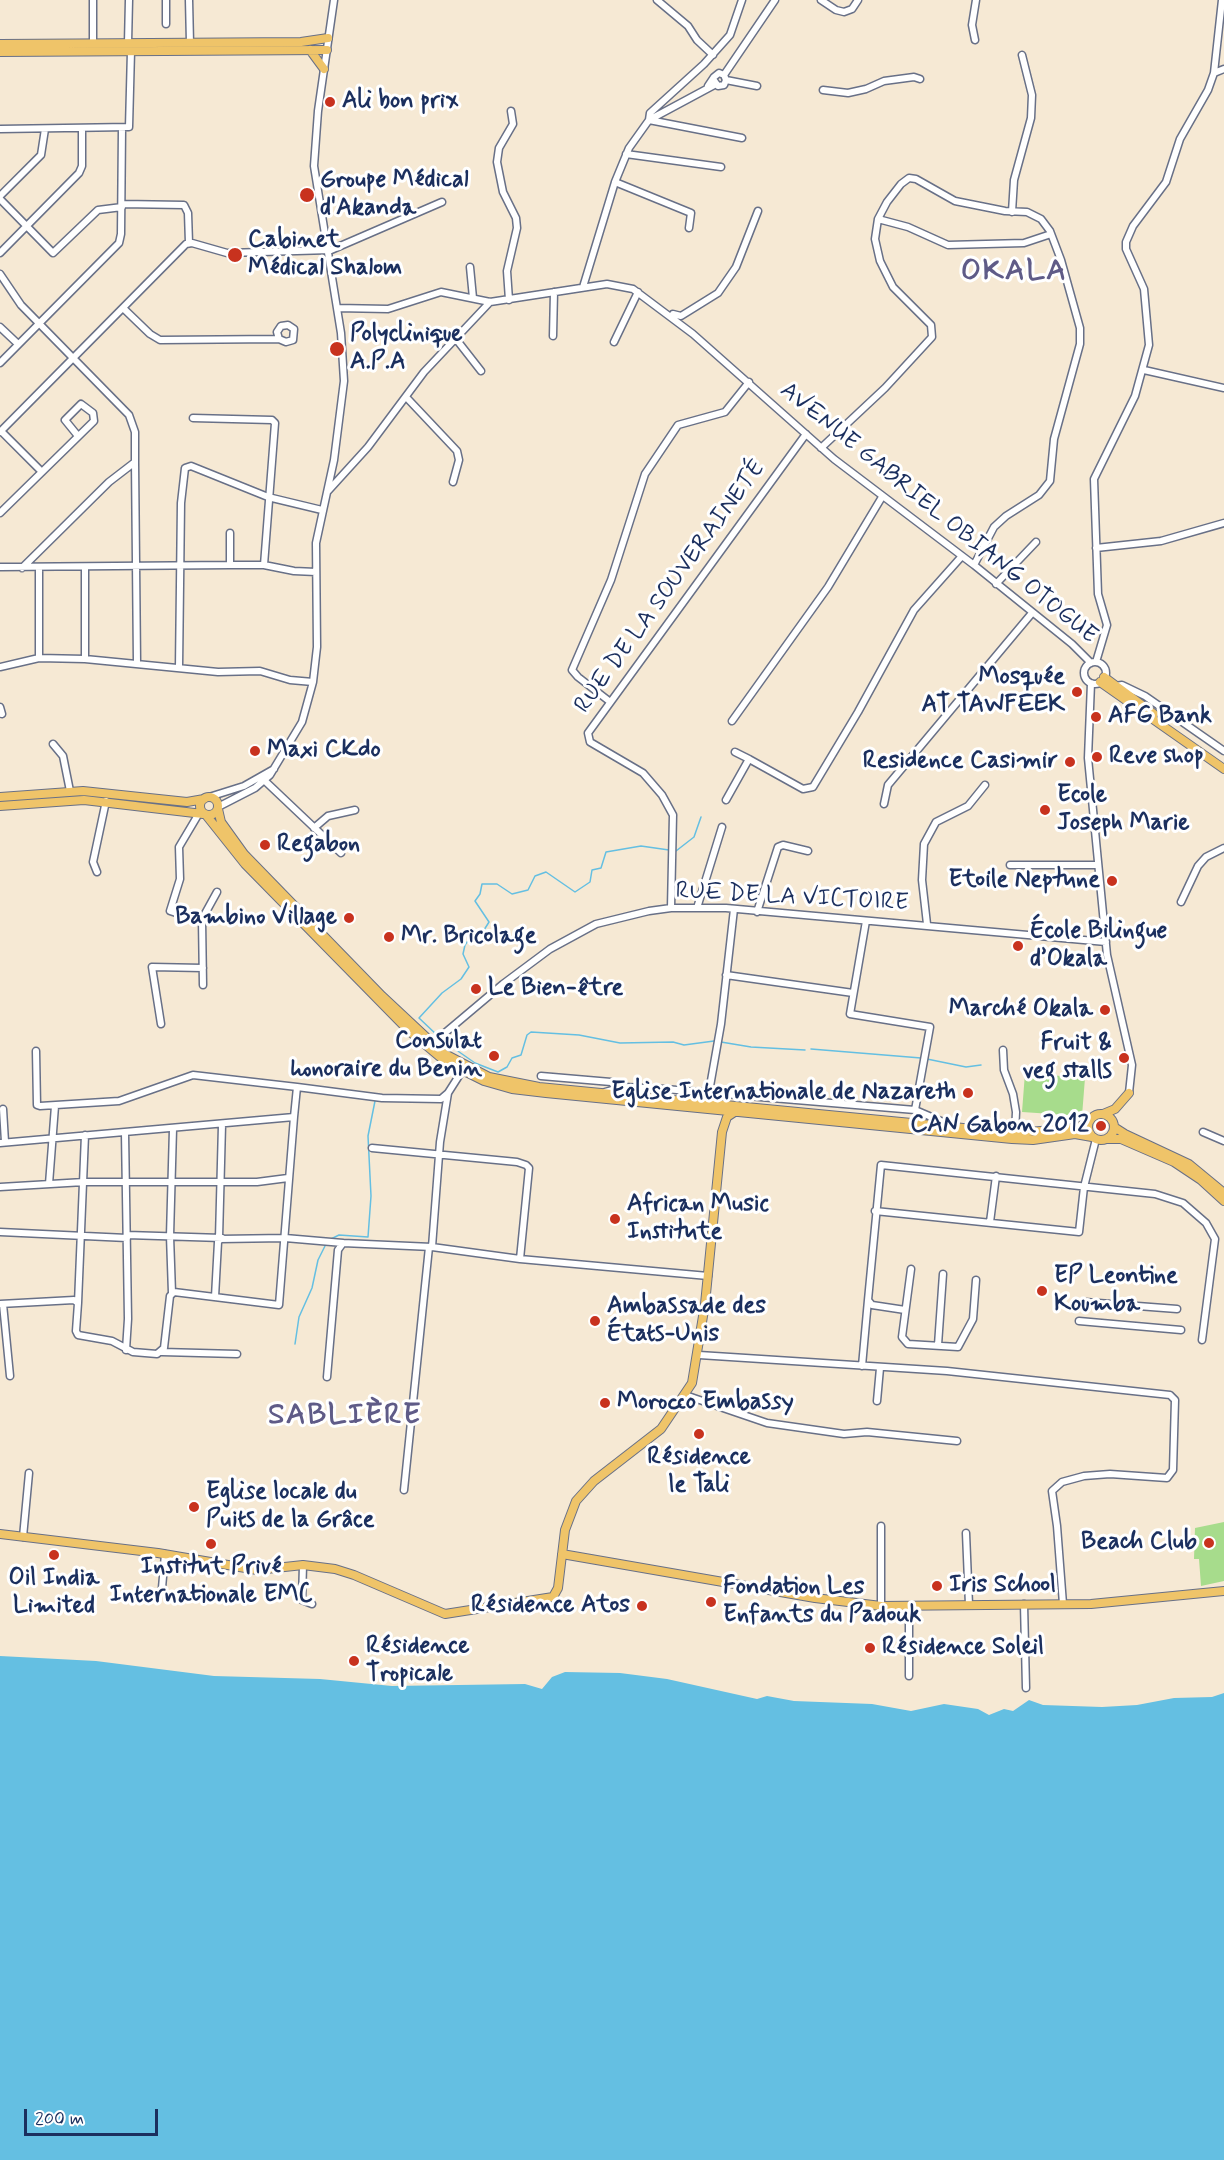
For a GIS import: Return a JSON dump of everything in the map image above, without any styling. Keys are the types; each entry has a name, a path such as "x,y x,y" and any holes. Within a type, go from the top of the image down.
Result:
{"main road":[{"path":"0,52 190,43 302,42 328,38"},
{"path":"0,44 327,50"},
{"path":"310,50 324,69"},
{"path":"1102,679 1224,763"},
{"path":"1102,679 1224,769"},
{"path":"0,797 70,791 129,794 187,802 206,798 215,800 226,830 250,860 382,996 438,1041 461,1064 495,1079 526,1085 1015,1133 1079,1126 1113,1111 1129,1093"},
{"path":"206,798 200,805 202,814 241,860 371,993 422,1043 462,1071 492,1084 522,1090 1017,1140 1075,1134 1094,1138 1121,1139 1179,1165 1224,1201"},
{"path":"0,806 61,801 106,801 213,815 218,808"},
{"path":"1107,1139 1129,1093"},
{"path":"0,1534 165,1554 256,1570 303,1565 350,1573 438,1612 452,1614 554,1597 558,1588 567,1523 581,1495 594,1481 655,1434 686,1395 694,1378 699,1355 724,1124 723,1117 714,1109"},
{"path":"724,1124 729,1115 736,1111"},
{"path":"1102,1114 1125,1134 1189,1164 1224,1193"},
{"path":"1090,1120 1088,1129 1094,1138"},
{"path":"562,1554 815,1598 880,1606 1063,1604 1165,1599 1224,1591"}],"street":[{"path":"93,0 93,44"},
{"path":"0,129 122,129 129,127 131,122 129,0"},
{"path":"166,0 166,24"},
{"path":"189,0 190,43"},
{"path":"218,808 265,781 302,722 313,682 316,647 316,543 327,492 343,387 343,358 337,308 316,188 314,147 334,0"},
{"path":"657,0 688,26 697,40 713,55"},
{"path":"583,287 615,182 626,154 649,120 650,113 713,55 730,35 742,0"},
{"path":"725,77 775,0"},
{"path":"821,0 844,12 852,9 858,0"},
{"path":"975,40 972,25 976,0"},
{"path":"1129,1093 1132,1065 1106,942 1088,758 1091,683 1084,675 1085,667 1093,662 1107,625 1098,594 1094,479 1132,402 1144,370 1149,345 1143,285 1126,249 1126,242 1133,226 1166,182 1180,139 1202,101 1214,73 1222,0"},
{"path":"1012,212 1014,180 1031,118 1032,95 1022,55"},
{"path":"1214,73 1224,69"},
{"path":"649,120 715,82 716,74 757,86"},
{"path":"823,90 848,93 866,89 884,81 914,77 920,79"},
{"path":"509,300 507,271 518,228 516,218 503,192 497,162 499,148 513,124 511,111"},
{"path":"649,120 742,138"},
{"path":"0,253 80,170 82,128"},
{"path":"42,472 1,431 189,243 188,213 184,205 122,205 98,210 55,253 46,248 0,197 41,155 45,129"},
{"path":"0,363 118,243 122,205 122,129"},
{"path":"626,154 721,168"},
{"path":"821,448 885,388 932,337 932,325 893,287 883,270 875,239 878,219 891,194 909,178 916,179 955,201 1034,215 1046,225 1051,234 1081,335 1054,439 1050,481 1039,495 1000,521 987,536 974,565"},
{"path":"615,182 691,213 689,228"},
{"path":"189,243 227,253 326,251 365,237 442,202"},
{"path":"672,317 687,313 723,287 736,267 758,211"},
{"path":"878,219 908,227 948,244 1024,243 1051,234"},
{"path":"470,267 473,298"},
{"path":"0,274 17,300 129,415 135,432 134,566 137,663"},
{"name":"AVENUE GABRIEL OBIANG OTOGUE","path":"337,308 388,309 441,292 490,302 583,287 618,284 638,292 672,317 749,382 821,448 882,497 974,565 1093,662"},
{"path":"553,336 554,292"},
{"path":"614,342 638,292"},
{"path":"327,492 364,452 407,398 424,372 490,302"},
{"path":"123,308 156,339 279,339"},
{"path":"0,327 18,344"},
{"path":"456,339 481,371"},
{"path":"1144,370 1224,388"},
{"path":"609,701 572,670 611,580 645,474 678,425 725,412 749,382"},
{"path":"407,398 457,451 459,460 453,482"},
{"path":"0,513 78,436 95,418 93,413 81,404 65,420 78,436"},
{"path":"194,418 274,422 264,565"},
{"name":"RUE DE LA SOUVERAINETÉ","path":"671,908 673,815 662,795 643,773 633,765 598,747 588,737 592,724 806,434"},
{"path":"22,568 109,482 135,462"},
{"path":"179,667 181,503 183,474 187,466 268,497 322,510"},
{"path":"732,721 828,587 882,497"},
{"path":"1096,548 1161,541 1224,523"},
{"path":"230,533 230,565"},
{"path":"996,584 1036,542"},
{"path":"735,753 803,789 813,787 858,712 914,610 962,556"},
{"path":"0,567 264,565 294,571 316,572"},
{"path":"39,568 39,658"},
{"path":"85,568 85,659"},
{"path":"884,804 888,785 1032,613"},
{"path":"0,667 39,658 85,659 218,672 260,671 290,680 313,682"},
{"path":"1091,683 1102,679 1104,668 1093,662"},
{"path":"1115,686 1122,686 1145,696 1224,751"},
{"path":"53,744 63,756 70,791"},
{"path":"726,800 749,759"},
{"path":"206,798 244,786 274,769"},
{"path":"265,781 341,853"},
{"path":"927,924 921,867 927,836 940,818 973,802 985,784"},
{"path":"97,872 93,862 106,801"},
{"path":"314,828 326,817 355,810"},
{"path":"202,814 179,847 180,879 170,911 202,920"},
{"path":"697,908 722,827"},
{"path":"758,912 778,847 783,845 808,851"},
{"path":"1181,902 1198,866 1206,857 1224,848"},
{"path":"1010,865 1098,865"},
{"path":"203,985 202,920 217,892"},
{"name":"RUE DE LA VICTOIRE","path":"438,1041 519,971 575,935 602,922 671,908 734,909 927,924 1106,942"},
{"path":"709,1092 721,1023 734,909"},
{"path":"866,921 850,1011 852,1016 930,1027 915,1110"},
{"path":"161,1024 152,967 203,968"},
{"path":"726,975 853,993"},
{"path":"1003,1050 1004,1070 1013,1094 1016,1112 1015,1133"},
{"path":"36,1051 38,1105 55,1106 119,1101 193,1076 397,1100 434,1100 448,1093"},
{"path":"404,1490 439,1155 448,1093 462,1071"},
{"path":"541,1076 611,1082 617,1088"},
{"path":"172,1293 279,1305 297,1087"},
{"path":"605,1092 617,1088 709,1092 838,1106 915,1110 956,1128"},
{"path":"49,1184 55,1106"},
{"path":"3,1109 3,1142 172,1130 294,1118"},
{"path":"215,1297 218,1242 221,1238 222,1125"},
{"path":"162,1352 172,1293 170,1181 172,1130"},
{"path":"1203,1132 1224,1141"},
{"path":"126,1133 126,1350"},
{"path":"85,1135 76,1331 78,1335 112,1341 126,1350 157,1354 162,1352 237,1354"},
{"path":"875,1211 1079,1232 1084,1187 1094,1138"},
{"path":"372,1148 517,1162 526,1165 529,1168 520,1259"},
{"path":"862,1366 881,1165 996,1176 1166,1197 1183,1203 1212,1230 1215,1248 1202,1340"},
{"path":"990,1222 996,1176"},
{"path":"0,1187 84,1182 257,1182 288,1178"},
{"path":"0,1232 127,1237 170,1235 285,1238 431,1247 520,1259 708,1276"},
{"path":"327,1377 338,1250 343,1243"},
{"path":"911,1269 902,1337 905,1343 956,1348 964,1338 973,1319 976,1280"},
{"path":"938,1346 943,1274"},
{"path":"10,1376 2,1304 74,1300 78,1303"},
{"path":"868,1300 876,1306 905,1310"},
{"path":"1085,1302 1177,1309"},
{"path":"1080,1321 1181,1330"},
{"path":"699,1355 964,1373 1167,1394 1173,1397 1173,1470 1167,1478 1110,1474 1084,1476 1062,1482 1052,1491 1058,1526 1063,1604"},
{"path":"877,1401 879,1368"},
{"path":"686,1395 767,1423 844,1434 867,1432 957,1442"},
{"path":"23,1537 30,1473"},
{"path":"880,1606 881,1526"},
{"path":"966,1533 969,1605"},
{"path":"162,1588 165,1554"},
{"path":"303,1565 302,1600 312,1604"},
{"path":"1024,1604 1026,1688"},
{"path":"909,1606 909,1676"}],"green space":[{"path":"1025,1073 1085,1078 1082,1116 1022,1112"},
{"name":"Beach Club","path":"1224,1522 1224,1581 1201,1586 1199,1559 1194,1559 1195,1528"}],"water":[{"path":"0,1656 96,1661 214,1676 320,1679 392,1686 525,1684 542,1689 552,1677 565,1672 620,1673 667,1679 757,1699 767,1696 794,1701 872,1704 911,1711 944,1704 978,1709 989,1715 1004,1709 1013,1711 1029,1700 1043,1705 1102,1707 1137,1705 1174,1698 1212,1697 1224,1693 1224,2160 0,2160"}],"waterway":[{"path":"676,851 694,837 701,817"},
{"path":"438,1036 419,1018 442,993 461,979 469,967 463,954 465,945 470,938 484,930 489,922 475,901 480,894 482,884 497,884 512,894 528,890 535,876 546,872 575,892 590,882 592,870 601,868 606,852 641,846 669,850"},
{"path":"442,1040 475,1063 498,1072 507,1067 512,1058 521,1055 527,1035 531,1032 579,1035 620,1043 673,1042 684,1045 714,1041"},
{"path":"721,1042 751,1047 805,1050"},
{"path":"811,1049 921,1058"},
{"path":"927,1059 966,1067 981,1065"},
{"path":"329,1240 339,1235 368,1237 371,1196 368,1136 375,1101"},
{"path":"295,1344 299,1317 312,1288 318,1260 326,1244"}],"place":[{"name":"Ali bon prix","path":"330,102"},
{"name":"Groupe Médical d'Akanda","path":"307,195"},
{"name":"Cabinet Médical Shalom","path":"235,255"},
{"name":"Polyclinique A.P.A","path":"337,349"},
{"name":"Mosquée AT TAWFEEK","path":"1077,692"},
{"name":"AFG Bank","path":"1096,717"},
{"name":"Maxi CKdo","path":"255,751"},
{"name":"Reve shop","path":"1097,757"},
{"name":"Residence Casimir","path":"1070,762"},
{"name":"Ecole Joseph Marie","path":"1045,810"},
{"name":"Regabon","path":"265,845"},
{"name":"Etoile Neptune","path":"1112,881"},
{"name":"Bambino Village","path":"349,918"},
{"name":"Mr. Bricolage","path":"389,937"},
{"name":"École Bilingue d’Okala","path":"1018,946"},
{"name":"Le Bien-être","path":"476,989"},
{"name":"Marché Okala","path":"1105,1010"},
{"name":"Consulat honoraire du Benin","path":"494,1056"},
{"name":"Fruit & veg stalls","path":"1124,1058"},
{"name":"Eglise Internationale de Nazareth","path":"968,1093"},
{"name":"CAN Gabon 2012","path":"1101,1126"},
{"name":"African Music Institute","path":"615,1219"},
{"name":"EP Leontine Koumba","path":"1042,1291"},
{"name":"Ambassade des États-Unis","path":"595,1321"},
{"name":"Morocco Embassy","path":"605,1403"},
{"name":"Résidence le Tali","path":"699,1434"},
{"name":"Eglise locale du Puits de la Grâce","path":"194,1507"},
{"name":"Beach Club","path":"1209,1543"},
{"name":"Institut Privé Internationale EMC","path":"211,1544"},
{"name":"Oil India Limited","path":"54,1555"},
{"name":"Iris School","path":"937,1586"},
{"name":"Fondation Les Enfants du Padouk","path":"711,1602"},
{"name":"Résidence Atos","path":"642,1606"},
{"name":"Résidence Soleil","path":"870,1648"},
{"name":"Résidence Tropicale","path":"354,1661"}],"district":[{"name":"OKALA","path":"1014,273"},
{"name":"SABLIÈRE","path":"345,1417"}]}
